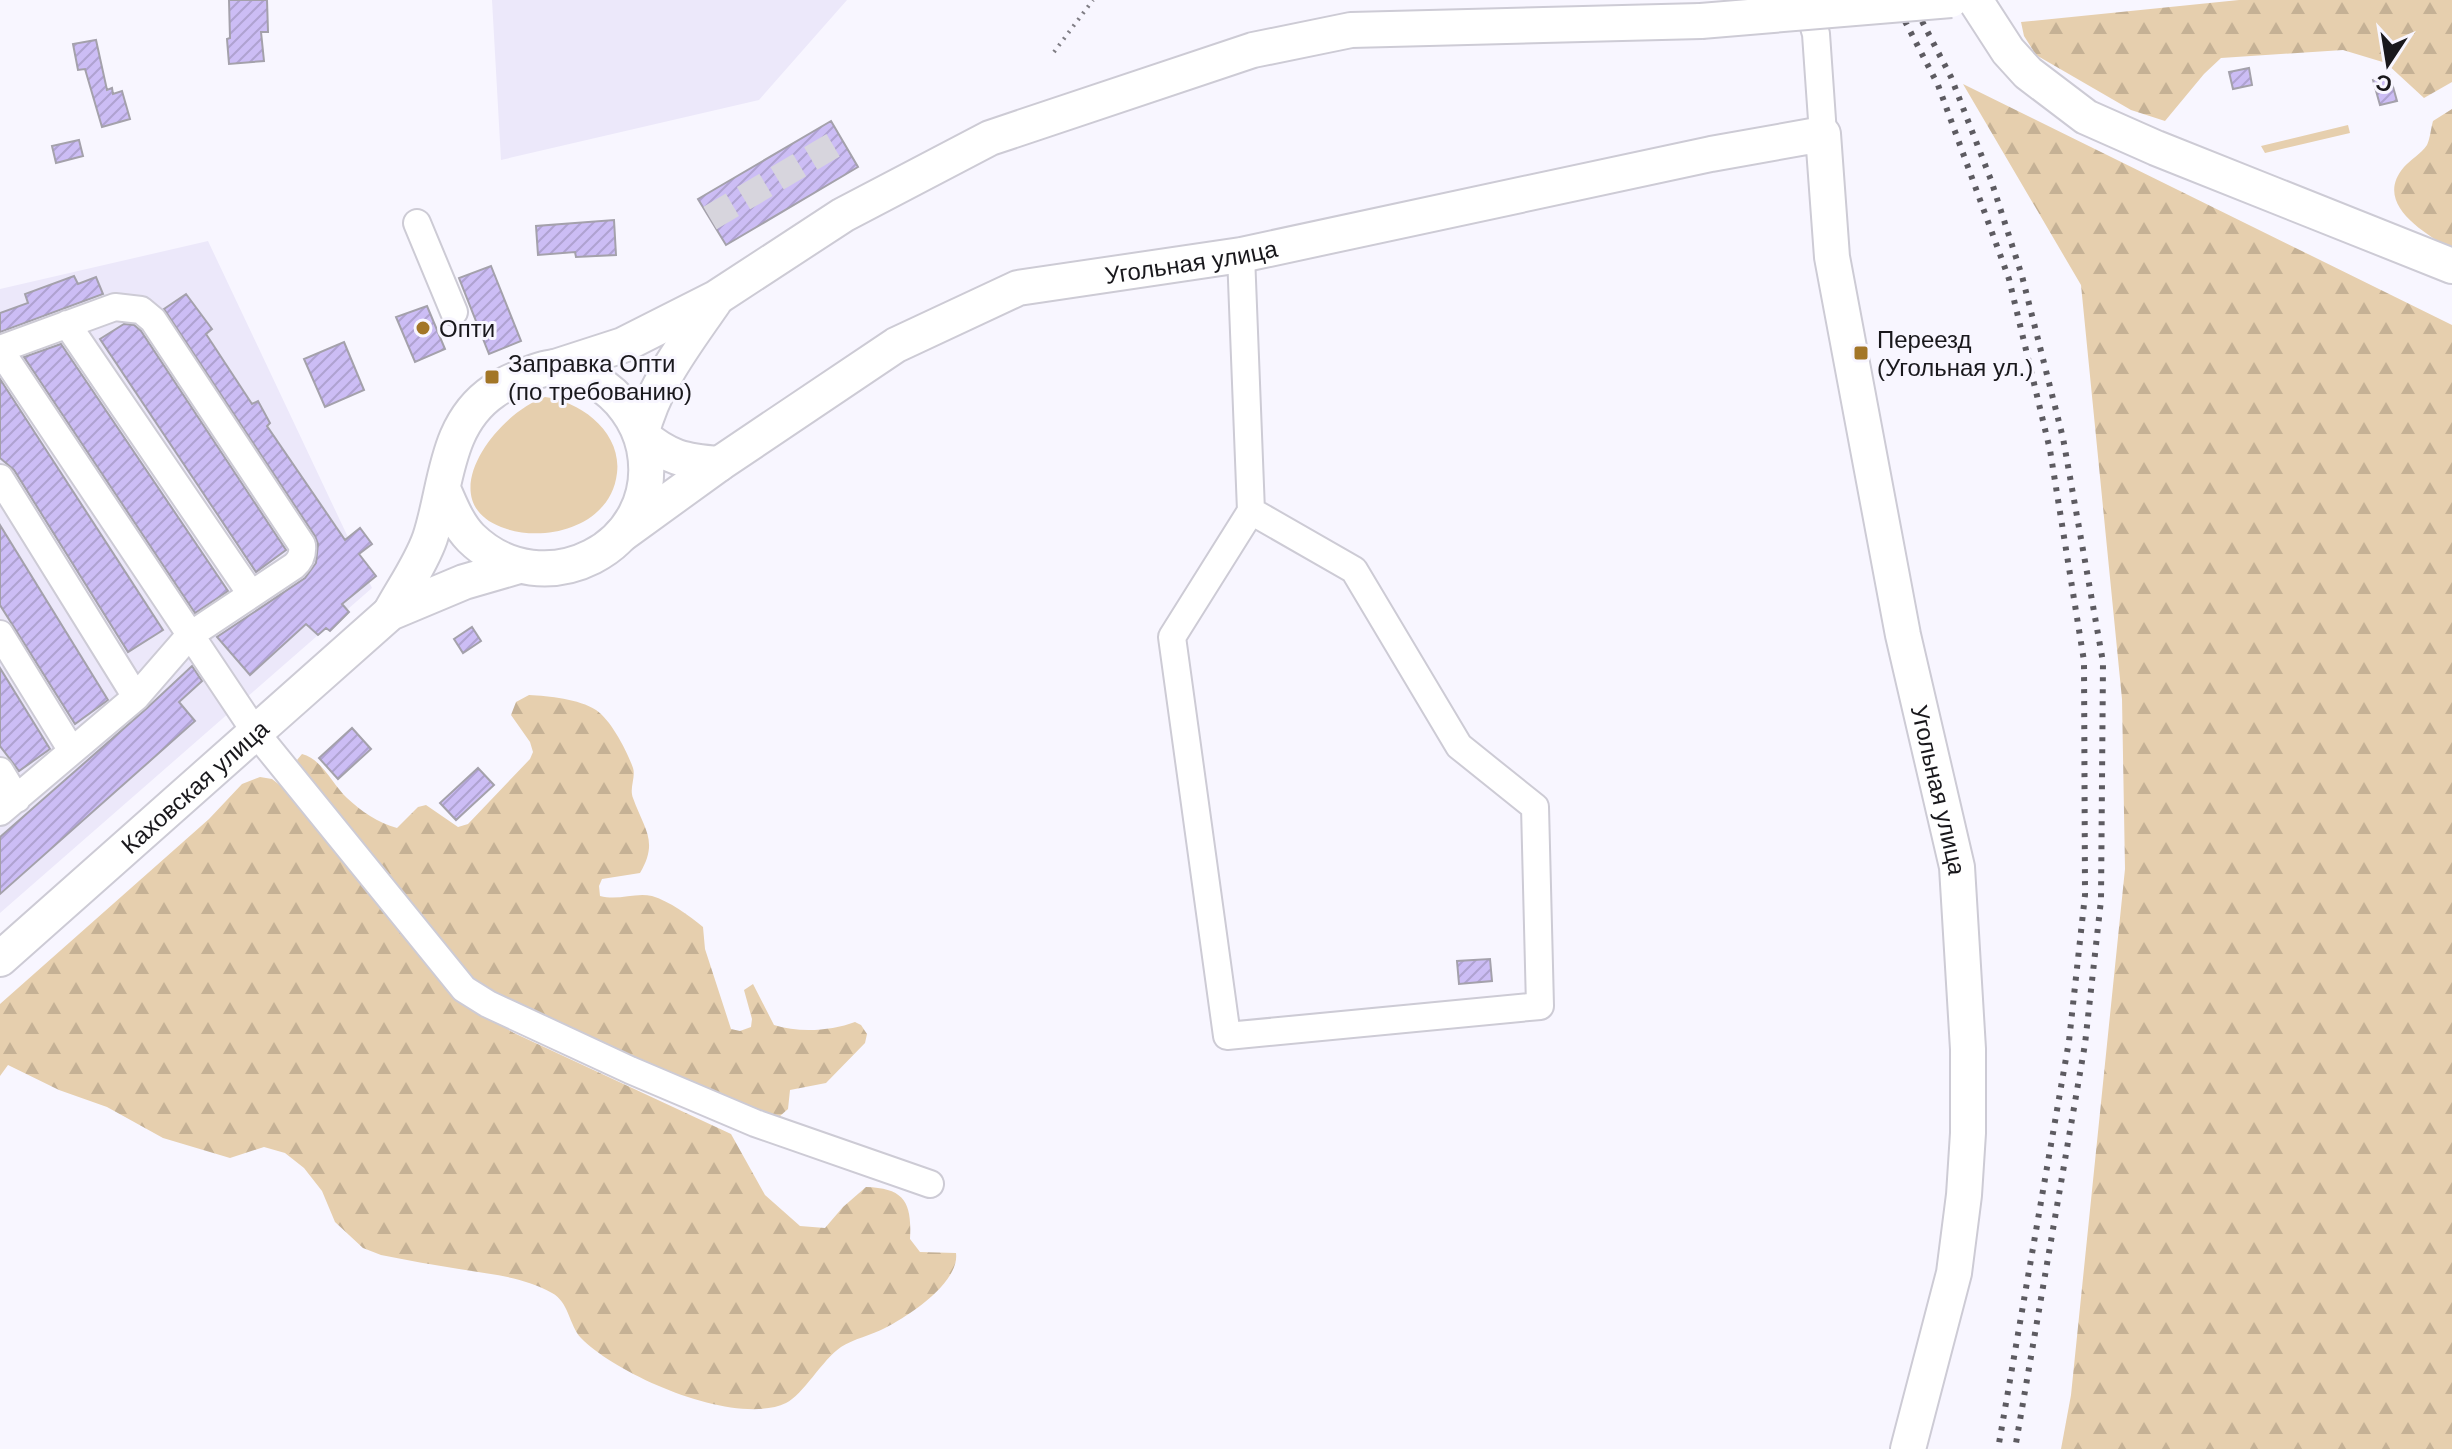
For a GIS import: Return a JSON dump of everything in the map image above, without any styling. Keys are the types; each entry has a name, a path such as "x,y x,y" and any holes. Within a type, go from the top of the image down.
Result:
{"main road":[{"path":"390,613 429,541 455,439 481,400 497,389 623,345 716,298 843,215 990,138 1253,50 1351,30 1701,21 1951,0"},
{"path":"1975,0 2008,51 2028,73 2086,117 2452,266"},
{"name":"Угольная улица","path":"621,535 719,464 896,345 1018,288 1241,255 1711,154 1823,134 1832,257 1903,635 1957,867 1961,928 1968,1049 1964,1195 1954,1273 1908,1449"},
{"path":"641,435 649,405 665,374 716,298"},
{"path":"444,491 469,536 492,555 519,566 547,569 575,565 600,553 621,535 636,513 645,487 646,461 641,435 628,409 608,389 583,374 555,367"},
{"path":"641,435 670,456 686,462 719,464"},
{"path":"390,613 464,582 519,566"},
{"name":"Каховская улица","path":"0,959 390,613"}],"street":[{"name":"Угольная улица","path":"1806,0 1816,34 1823,134"},
{"path":"417,223 454,312"},
{"path":"1241,255 1251,511 1172,637 1227,1036 1540,1006 1535,807 1459,746 1354,570 1251,511"},
{"path":"0,771 8,806 136,697 189,636 299,561 302,545 178,355 153,320 141,310 115,307 0,350 189,636 256,733 464,989 488,1004 630,1070 755,1123 930,1184"},
{"path":"67,324 251,594"},
{"path":"0,478 136,697"},
{"path":"0,634 72,751"}],"path":[{"path":"1054,52 1093,0"}],"shaded area":[{"path":"492,0 847,0 759,100 501,160"},
{"path":"208,241 372,588 0,913 0,289"}],"green space":[{"path":"2239,0 2452,0 2452,82 2424,98 2386,63 2343,50 2221,58 2165,121 2131,110 2036,55 2024,36 2021,22"},
{"path":"1963,84 2452,325 2452,1449 2061,1449 2071,1395 2125,869 2122,699 2081,285"},
{"path":"2452,109 2452,248 2449,248 2405,215 2394,193 2396,180 2404,167 2427,145 2433,121"},
{"path":"2348,125 2350,133 2265,153 2261,146"},
{"path":"545,397 572,405 596,421 613,444 617,473 612,492 602,507 589,518 555,532 518,532 501,527 481,514 471,497 472,478 479,457 492,437 527,406"},
{"path":"529,695 589,706 602,715 618,736 633,768 632,794 648,835 648,852 640,873 602,879 600,896 652,896 679,909 703,927 705,949 731,1029 740,1031 751,1027 752,1019 744,990 753,984 774,1025 815,1030 855,1022 867,1034 865,1043 826,1083 790,1090 788,1109 780,1116 761,1114 583,1036 472,983 297,760 302,754 315,761 347,798 383,823 397,828 418,807 426,805 458,827 468,824 530,759 533,752 530,742 511,715 516,702"},
{"path":"260,777 272,779 290,793 454,997 514,1033 731,1134 765,1195 800,1226 825,1228 866,1187 898,1194 907,1207 910,1239 920,1252 956,1253 955,1264 942,1286 907,1315 841,1347 786,1403 764,1409 709,1403 649,1382 598,1353 577,1333 558,1297 530,1283 381,1255 363,1248 335,1222 322,1191 304,1168 285,1153 264,1147 230,1158 163,1138 107,1107 59,1090 8,1065 0,1076 0,1004 209,819 242,784"}],"building":[{"path":"229,0 267,0 268,32 261,32 264,61 229,64"},
{"path":"96,40 107,90 112,88 113,94 122,91 130,119 102,127 85,69 78,70 73,44"},
{"path":"2249,68 2252,85 2233,89 2229,72"},
{"path":"2390,76 2397,101 2380,105 2373,80"},
{"path":"831,121 858,167 726,245 698,199"},
{"path":"79,140 83,156 56,163 52,146"},
{"path":"614,220 616,255 576,257 575,252 538,255 536,226"},
{"path":"491,266 521,341 489,354 459,278"},
{"path":"74,276 78,284 96,277 103,294 0,332 0,313 28,303 25,294"},
{"path":"186,294 212,329 206,334 252,404 258,401 270,423 267,426 345,540 360,528 372,544 359,554 376,576 342,604 349,612 330,631 326,628 318,635 306,624 250,675 217,637 305,578 316,563 318,544 164,309"},
{"path":"427,306 445,349 415,362 396,317"},
{"path":"124,324 134,325 141,331 286,550 256,572 100,339"},
{"path":"344,342 364,390 325,407 304,359"},
{"path":"61,344 228,591 195,613 24,357"},
{"path":"0,379 163,630 128,652 14,470 0,458"},
{"path":"0,525 108,700 75,724 0,605"},
{"path":"472,627 481,641 463,653 454,639"},
{"path":"192,666 202,681 179,702 195,721 0,894 0,837"},
{"path":"0,668 50,749 19,771 0,746"},
{"path":"352,728 371,749 338,779 319,758"},
{"path":"478,768 494,785 456,820 440,803"},
{"path":"1490,959 1492,981 1459,984 1457,961"}],"tunnel":[{"path":"710,218 842,140"}],"railway":[{"path":"1894,0 1938,85 2009,279 2050,450 2084,661 2085,895 2069,1041 1998,1449"},
{"path":"1911,0 1951,77 1991,180 2022,276 2063,438 2103,662 2101,900 2085,1044 2015,1449"}],"place":[{"name":"Опти","path":"423,328"},
{"name":"Переезд (Угольная ул.)","path":"1861,353"},
{"name":"Заправка Опти (по требованию)","path":"492,377"}]}
